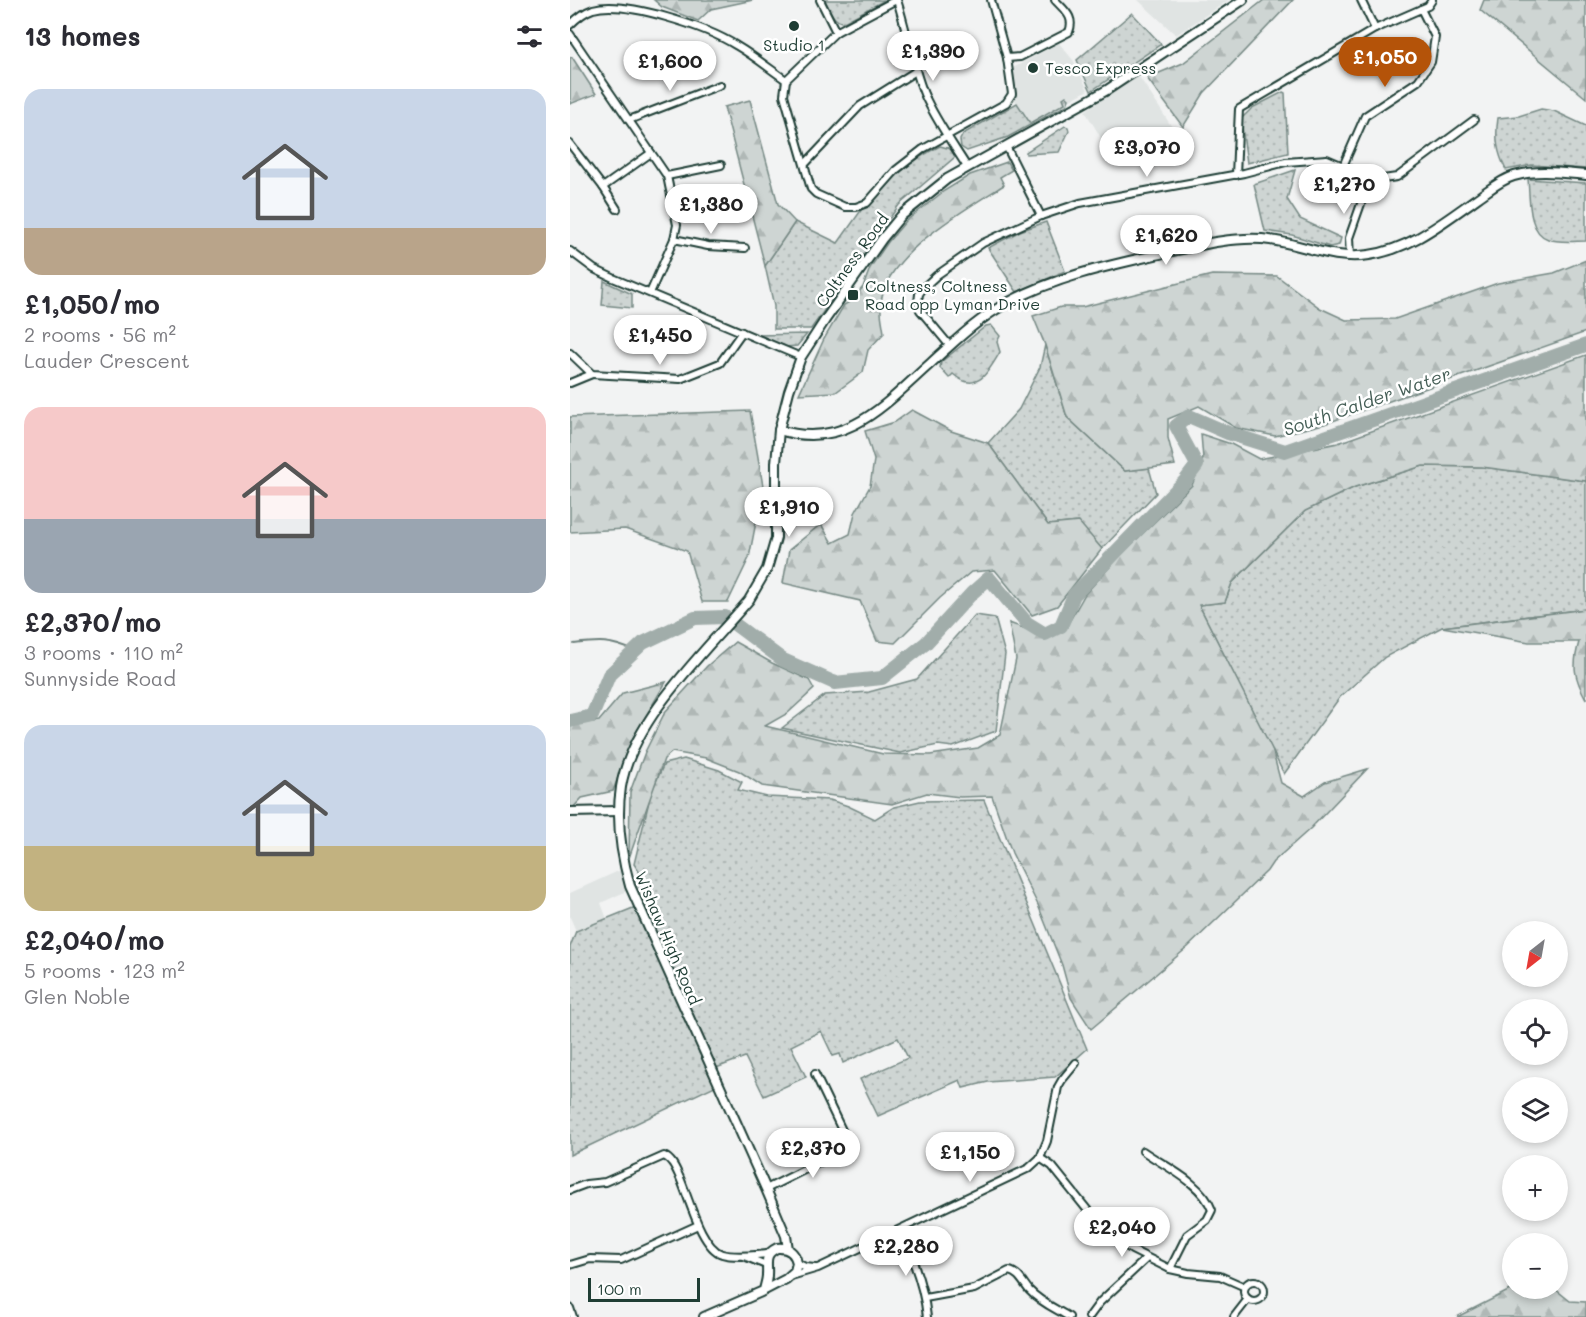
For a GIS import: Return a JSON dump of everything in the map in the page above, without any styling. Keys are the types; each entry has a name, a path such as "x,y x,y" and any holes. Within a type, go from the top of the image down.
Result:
{"street":[{"path":"820,0 836,32"},
{"path":"967,166 948,136 925,96 896,0 836,32 786,80 784,95 811,189 816,194 845,207 856,207 867,203 896,170 914,156 948,136 1006,103 1012,94 1007,58 991,0"},
{"path":"1007,58 1020,57 1069,32 1072,26 1071,17 1055,0"},
{"name":"Coltness Road","path":"725,628 749,600 767,569 776,538 776,463 779,430 801,357 901,216 967,166 1107,90 1243,0"},
{"path":"1361,0 1375,29"},
{"path":"1236,175 1239,109 1375,29 1428,6 1432,0"},
{"path":"570,25 594,8 608,6 645,9 703,30 736,45 786,80"},
{"path":"1343,166 1365,116 1418,81 1431,62 1435,37 1421,9"},
{"path":"570,34 667,176 675,215 674,239 650,293"},
{"path":"805,164 860,106 916,71"},
{"path":"628,120 720,86"},
{"path":"950,346 920,310 919,294 923,288 982,243 1041,216 1080,203 1236,175 1286,162 1326,159 1376,180 1397,177 1474,120"},
{"path":"570,144 617,209"},
{"path":"1006,146 1041,216"},
{"path":"603,187 651,153"},
{"path":"667,176 721,165"},
{"path":"779,430 796,436 819,436 861,421 894,398 971,328 1008,302 1092,269 1218,241 1240,239 1279,241 1325,254 1368,256 1399,248 1425,235 1492,188 1514,176 1525,173 1586,174"},
{"path":"1350,256 1349,238 1370,178"},
{"path":"674,239 708,246 745,248"},
{"path":"570,251 594,269 801,357"},
{"path":"570,383 592,374 680,379 720,363 742,332"},
{"path":"570,353 592,374"},
{"name":"Wishaw High Road","path":"725,628 671,690 646,725 630,755 621,785 619,812 623,861 630,886 766,1189 786,1236 788,1249"},
{"path":"570,812 619,812"},
{"path":"704,1317 791,1275 818,1268 900,1231 1029,1168 1040,1158 1047,1141 1058,1087 1076,1063"},
{"path":"766,1189 850,1147 815,1074"},
{"path":"1143,1151 1198,1190 1208,1200 1212,1210 1207,1220 1187,1235 1170,1269"},
{"path":"570,1190 585,1184 605,1182 664,1156 671,1161 689,1198 705,1240 716,1251 722,1254 768,1254 777,1248 786,1236"},
{"path":"1040,1158 1052,1166 1109,1233 1132,1250 1170,1269 1220,1276 1245,1287"},
{"path":"570,1266 590,1259 621,1260 698,1225"},
{"path":"900,1231 925,1298 927,1317"},
{"path":"777,1248 788,1249 795,1255 797,1263 791,1275"},
{"path":"764,1290 768,1274 766,1265 768,1254"},
{"path":"740,1255 766,1265"},
{"path":"1089,1317 1100,1302 1147,1258"},
{"path":"797,1263 806,1267 818,1268"},
{"path":"925,1298 974,1289 1009,1271 1017,1275 1040,1299 1069,1317"},
{"path":"768,1274 771,1278 781,1280"},
{"path":"1252,1282 1258,1283 1263,1288 1263,1294 1254,1301 1248,1299 1244,1293 1245,1287 1252,1282"},
{"path":"1234,1317 1248,1299"},
{"path":"570,1308 573,1317"}],"shaded area":[{"path":"1138,0 1229,0 1176,35"},
{"path":"1059,43 1073,60 1088,90 1030,123 1015,100 1013,68"},
{"path":"1138,75 1181,141 1113,158 1085,111"},
{"path":"625,868 631,889 601,903 607,919 576,931 570,917 570,893"}],"green space":[{"path":"654,0 753,0 711,9 698,21 662,7"},
{"path":"825,0 885,0 840,22 834,18"},
{"path":"1264,0 1293,0 1204,93 1183,127 1147,78 1183,63"},
{"path":"1484,0 1586,0 1586,98 1480,10"},
{"path":"1132,13 1161,44 1091,91 1077,60"},
{"path":"572,57 596,94 570,104 570,58"},
{"path":"1285,93 1288,153 1247,163 1241,119 1252,108"},
{"path":"1066,96 1069,99 1067,105 1008,137 967,151 961,147 960,140 963,134 1017,103 1030,123 1065,103 1063,98"},
{"path":"750,100 778,204 795,222 765,266 724,107"},
{"path":"1541,109 1554,111 1586,126 1586,169 1532,165 1506,170 1498,145 1498,118 1519,116"},
{"path":"1065,126 1069,131 1059,152 1026,154 1026,152"},
{"path":"940,146 951,149 955,157 899,205 811,329 774,329 774,306 765,266 795,222 838,243 862,209 868,206 893,179 918,158"},
{"path":"1007,162 1012,170 1000,177 1004,185 929,235 895,269 885,287 881,305 884,333 868,350 863,372 836,392 799,394 824,339 844,305 851,301 863,287 870,268 906,221 944,191 970,175"},
{"path":"1295,170 1287,199 1300,219 1341,238 1339,245 1330,247 1292,235 1265,231 1254,184"},
{"path":"1528,179 1586,183 1586,241 1557,241 1541,235 1533,222"},
{"path":"1046,222 1065,271 1017,292 988,248 1020,231"},
{"path":"1586,260 1586,332 1324,424 1275,436 1236,428 1199,406 1168,419 1168,438 1175,465 1125,471 1067,417 1045,345 1033,316 1061,307 1082,307 1212,275 1277,276 1320,308 1346,320 1395,319 1498,283 1554,273"},
{"path":"604,281 632,294 632,308 602,305"},
{"path":"991,325 1000,336 997,342 1000,352 991,367 975,382 961,380 953,374 949,378 940,368 941,362 986,326"},
{"path":"807,334 797,346 785,347 756,335"},
{"path":"1045,345 1067,417 1125,471 1149,468 1156,493 1102,549 1078,522 1048,525 988,443 1019,409 1040,367"},
{"path":"1586,355 1586,481 1482,467 1423,466 1355,487 1305,511 1232,583 1225,602 1199,605 1272,749 1281,783 1304,796 1325,782 1367,769 1311,828 1273,862 1267,871 1188,947 1091,1029 1071,998 1062,965 1038,905 1012,853 992,796 960,797 927,793 892,804 762,786 739,771 706,758 672,752 664,759 629,858 630,792 645,752 665,712 707,666 735,642 809,680 814,689 788,713 765,726 883,754 930,755 978,748 1000,735 1016,659 1009,623 1048,637 1064,631 1085,594 1192,485 1203,459 1201,434 1231,444 1259,459 1338,443"},
{"path":"912,410 951,431 988,443 1048,525 1079,522 1102,549 1057,606 1032,615 995,570 971,572 940,598 895,643 877,641 860,601 783,583 789,550 821,524 832,543 850,534 855,513 870,486 874,460 865,431 895,422"},
{"path":"750,411 763,486 749,558 728,602 702,602 687,551 625,529 570,532 570,417"},
{"path":"1423,466 1482,467 1586,481 1586,609 1442,627 1385,657 1340,697 1284,774 1199,605 1225,602 1232,583 1305,511 1355,487"},
{"path":"1586,609 1586,699 1575,671 1579,642 1529,642 1442,627"},
{"path":"975,615 995,618 1005,654 996,731 953,747 938,745 900,753 782,728 825,695 869,692 917,679"},
{"path":"666,682 632,739 613,791 582,798 570,811 570,725 599,721 623,693"},
{"path":"684,759 719,770 742,782 738,790 767,797 830,800 875,819 894,807 920,801 984,800 1087,1049 1055,1077 988,1082 963,1088 960,1080 878,1116 860,1079 908,1058 898,1038 843,1063 840,1054 833,1056 821,1031 791,1046 806,1077 764,1096 745,1057 711,1070 717,1085 570,1155 570,947 576,931 638,906 630,886 640,873 634,864 651,793 664,764"},
{"path":"1502,1294 1502,1299 1568,1299 1586,1302 1586,1317 1457,1317"}],"waterway":[{"name":"South Calder Water","path":"570,721 592,716 609,675 643,643 695,618 725,617 783,660 835,683 882,678 926,643 989,578 1027,623 1045,634 1061,626 1074,595 1185,481 1197,465 1176,426 1189,416 1228,433 1285,451 1586,345"},
{"path":"574,644 605,642 634,651"}],"place":[{"name":"Studio 1","path":"794,26"},
{"name":"Tesco Express","path":"1033,68"},
{"name":"Coltness, Coltness Road opp Lyman Drive","path":"853,295"}]}
